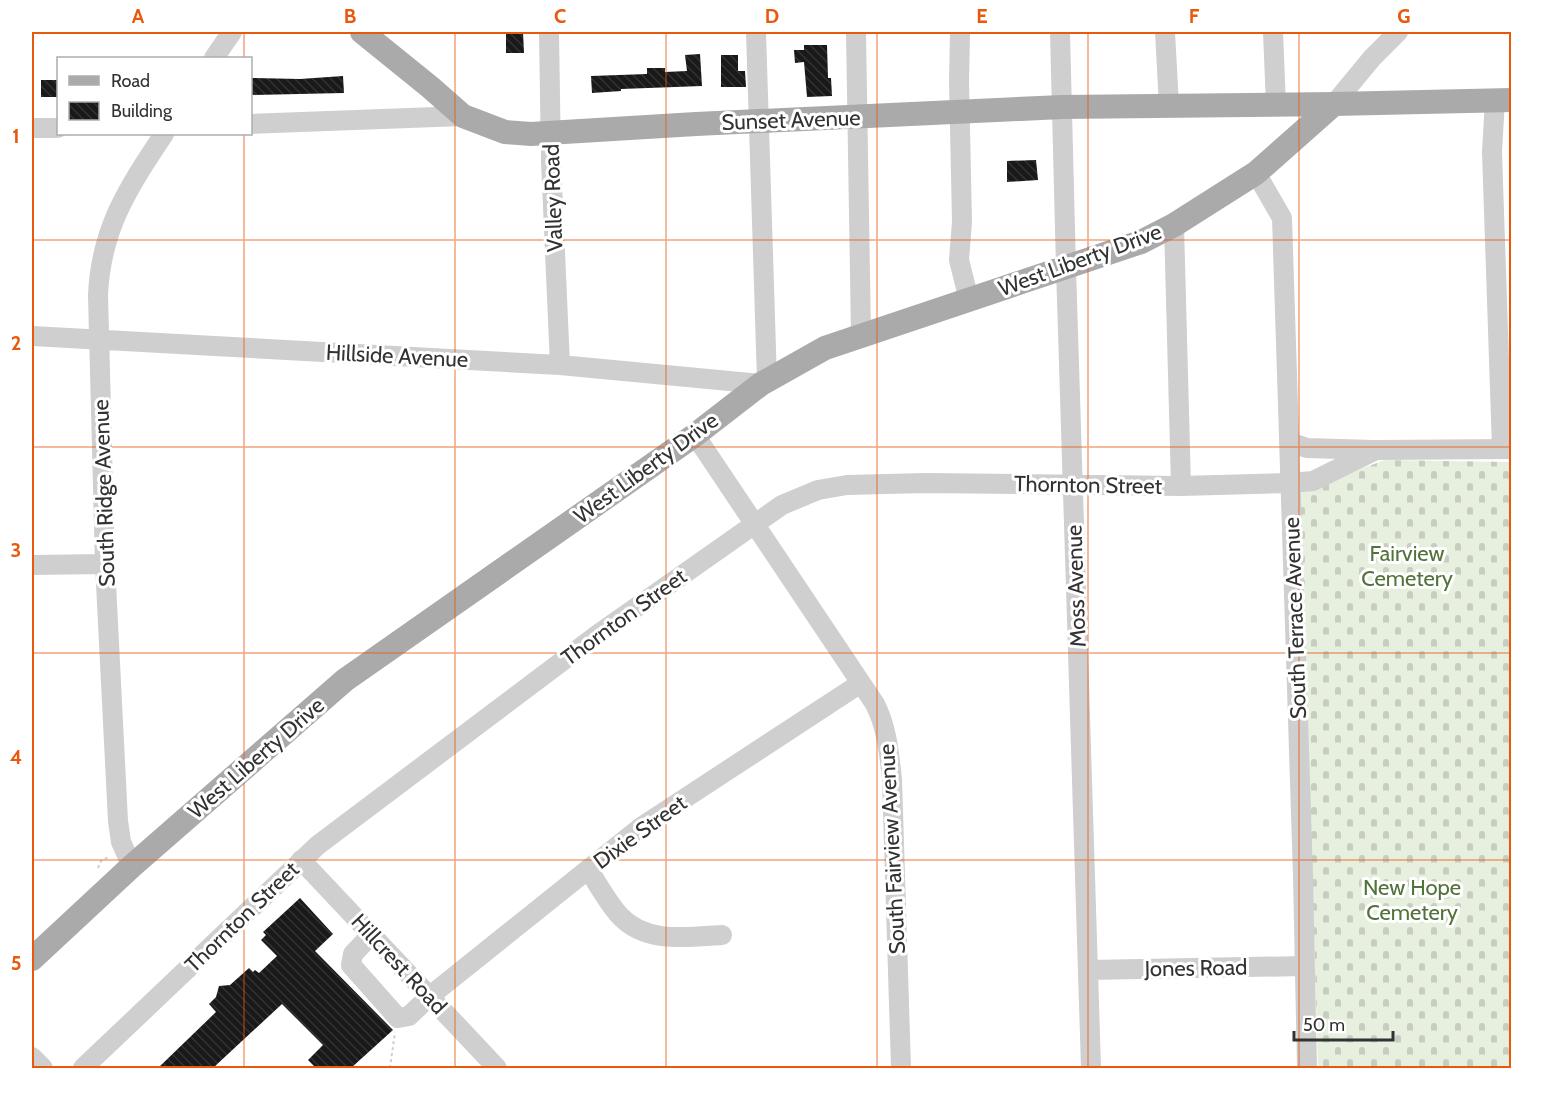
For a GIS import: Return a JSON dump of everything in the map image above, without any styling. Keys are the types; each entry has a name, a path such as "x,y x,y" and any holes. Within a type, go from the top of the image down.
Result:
{"main road":[{"path":"362,32 463,116"},
{"name":"Sunset Avenue","path":"463,116 505,132 531,134 1062,107 1503,100"},
{"name":"West Liberty Drive","path":"32,959 132,866 345,680 695,435 764,382 825,348 1141,242 1174,225 1256,173 1334,104"}],"street":[{"path":"215,57 232,32"},
{"name":"Valley Road","path":"549,32 550,133 561,365"},
{"path":"756,32 764,382"},
{"path":"856,32 861,335"},
{"path":"960,32 961,112 959,126 962,222 959,260 969,300"},
{"name":"Moss Avenue","path":"1060,32 1091,1068"},
{"path":"1165,32 1168,106"},
{"path":"1273,32 1276,105"},
{"path":"1334,104 1372,58 1398,32"},
{"path":"1289,442 1307,448 1507,449 1492,152 1503,100"},
{"name":"Sunset Avenue","path":"252,124 463,116"},
{"path":"32,128 57,128"},
{"name":"South Ridge Avenue","path":"132,866 121,842 118,821 105,564 99,274 107,235 115,216 135,177 163,135"},
{"name":"South Terrace Avenue","path":"1256,173 1282,218 1307,1068"},
{"path":"1174,225 1182,486"},
{"name":"Hillside Avenue","path":"32,336 561,365 764,382"},
{"name":"South Fairview Avenue","path":"695,435 875,704 883,721 888,740 892,779 901,1068"},
{"name":"Thornton Street","path":"83,1068 318,845 597,635 800,496 818,489 847,485 926,483 1182,486 1290,483 1313,481 1376,450"},
{"path":"32,565 105,564"},
{"name":"Dixie Street","path":"398,1018 409,1016 430,996 641,828 861,683"},
{"name":"Hillcrest Road","path":"301,860 496,1068"},
{"path":"588,869 620,916 642,931 669,937 722,935"},
{"path":"372,934 353,954 351,965 398,1018"},
{"name":"Jones Road","path":"1088,970 1305,966"},
{"path":"32,1057 43,1068"}],"path":[{"path":"98,868 101,861 110,856"},
{"path":"390,1068 398,1018"}],"green space":[{"path":"1385,460 1511,462 1511,1068 1318,1068 1300,491"}],"building":[{"path":"506,32 523,32 524,53 506,53"},
{"path":"804,45 827,45 828,78 831,78 832,96 807,97 804,62 795,63 794,50 804,50"},
{"path":"700,54 702,86 621,89 621,91 592,93 591,76 647,74 647,68 665,68 665,72 687,71 685,55"},
{"path":"721,55 738,55 738,71 745,71 746,87 721,87"},
{"path":"343,76 344,93 252,95 252,78 300,79"},
{"path":"41,80 57,80 57,97 41,97"},
{"path":"1036,160 1038,180 1007,182 1007,161"},
{"path":"300,898 333,934 315,951 393,1030 351,1068 316,1068 308,1060 323,1045 282,1004 213,1068 158,1068 216,1012 209,1004 216,997 219,986 230,985 249,968 259,973 277,956 261,940 266,935 263,932"}],"park label":[{"name":"Fairview Cemetery","path":"1407,566"},
{"name":"New Hope Cemetery","path":"1412,900"}]}
